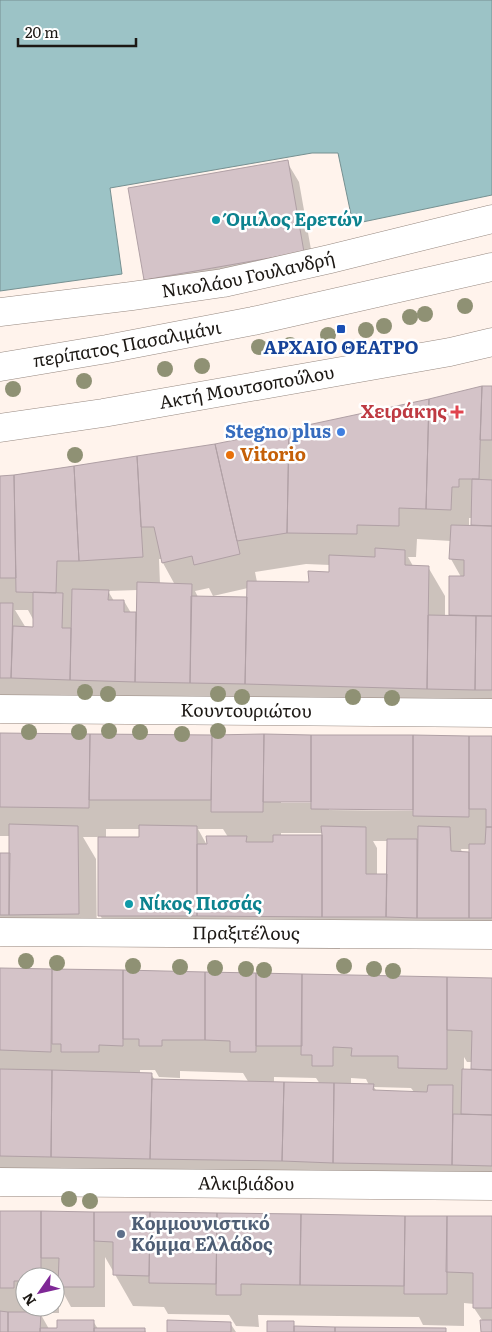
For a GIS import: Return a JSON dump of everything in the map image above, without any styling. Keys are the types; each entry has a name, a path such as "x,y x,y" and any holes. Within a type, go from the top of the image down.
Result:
{"street":[{"name":"Νικολάου Γουλανδρή","path":"0,312 224,283 492,219"},
{"name":"περίπατος Πασαλιμάνι","path":"0,366 107,349 253,322 492,267"},
{"name":"Ακτή Μουτσοπούλου","path":"0,428 103,413 492,342"},
{"name":"Κουντουριώτου","path":"0,709 492,713"},
{"name":"Πραξιτέλους","path":"0,932 492,934"},
{"name":"Αλκιβιάδου","path":"0,1182 492,1186"}],"water":[{"path":"0,0 492,0 492,195 353,224 338,153 312,153 110,188 122,274 0,291"}],"building":[{"name":"Όμιλος Ερετών","path":"288,160 304,252 144,280 128,188"},
{"path":"482,386 479,479 459,479 459,487 452,487 451,510 426,509 429,399"},
{"path":"482,386 492,386 492,440 480,440"},
{"path":"429,399 426,509 399,508 399,526 357,525 357,534 287,533 289,429"},
{"path":"289,429 287,533 237,541 215,444"},
{"path":"215,444 240,554 194,565 192,556 162,563 154,527 141,527 137,456"},
{"path":"137,456 143,557 79,561 74,466"},
{"path":"74,466 79,561 57,561 56,593 16,592 14,475"},
{"path":"14,475 16,578 0,578 0,476"},
{"path":"472,479 492,480 492,526 471,525"},
{"path":"451,525 492,526 492,616 449,615 449,576 464,576 464,560 449,559"},
{"path":"375,548 405,550 405,565 429,566 427,689 245,684 247,581 309,582 308,571 329,572 329,555 375,557"},
{"path":"137,582 192,584 190,683 135,682"},
{"path":"72,589 109,590 108,600 124,600 124,612 136,612 135,682 70,680"},
{"path":"33,592 63,593 62,628 71,628 70,680 11,678 13,626 33,627"},
{"path":"191,596 247,597 245,684 190,683"},
{"path":"0,603 13,603 11,678 0,678"},
{"path":"428,615 476,616 475,690 427,689"},
{"path":"476,616 492,616 492,690 475,690"},
{"path":"0,733 90,734 89,808 0,807"},
{"path":"90,734 212,735 211,800 89,800"},
{"path":"264,734 311,735 311,802 263,802"},
{"path":"264,734 263,812 211,812 212,735"},
{"path":"311,735 413,735 413,810 311,809"},
{"path":"413,735 469,736 469,817 413,816"},
{"path":"469,736 492,736 492,827 486,827 486,809 469,809"},
{"path":"9,824 78,826 79,914 9,915"},
{"path":"139,825 197,826 197,916 98,916 98,837 139,837"},
{"path":"321,826 366,827 366,874 387,874 386,917 322,917"},
{"path":"418,826 450,827 451,851 469,852 469,918 417,918"},
{"path":"486,827 492,827 492,918 469,918 469,844 485,844"},
{"path":"273,835 322,835 322,917 197,916 197,844 207,844 206,836 247,836 246,842 273,842"},
{"path":"387,839 417,839 417,918 386,917"},
{"path":"0,853 10,853 9,915 0,915"},
{"path":"0,968 52,969 51,1052 0,1050"},
{"path":"52,969 123,970 123,1046 99,1045 99,1052 61,1052 61,1044 52,1044"},
{"path":"123,970 205,972 205,1040 162,1040 162,1046 139,1046 139,1039 123,1039"},
{"path":"205,972 256,973 256,1052 230,1052 230,1041 205,1040"},
{"path":"256,973 302,974 302,1046 256,1046"},
{"path":"302,974 447,977 447,1069 398,1068 398,1056 351,1056 352,1048 333,1047 333,1066 312,1066 312,1055 301,1055"},
{"path":"447,977 492,978 492,1070 471,1069 472,1031 447,1030"},
{"path":"0,1069 52,1070 51,1157 0,1156"},
{"path":"462,1069 492,1070 492,1115 461,1114"},
{"path":"52,1070 152,1073 150,1159 51,1157"},
{"path":"152,1079 284,1082 282,1161 150,1159"},
{"path":"284,1082 334,1083 333,1163 282,1161"},
{"path":"334,1083 374,1084 373,1090 427,1092 428,1085 453,1085 452,1165 333,1163"},
{"path":"453,1114 492,1115 492,1166 452,1165"},
{"path":"0,1211 41,1211 41,1267 15,1267 14,1288 0,1288"},
{"path":"41,1211 94,1212 94,1287 65,1287 65,1267 59,1267 59,1258 41,1258"},
{"path":"94,1212 150,1212 149,1276 113,1275 113,1242 94,1241"},
{"path":"150,1212 217,1213 216,1284 149,1283"},
{"path":"217,1213 301,1214 300,1285 241,1284 241,1295 216,1295"},
{"path":"301,1214 405,1216 404,1286 300,1285"},
{"path":"405,1216 447,1216 447,1294 404,1294"},
{"path":"447,1216 492,1216 492,1308 473,1308 473,1273 446,1272"},
{"path":"0,1311 8,1312 8,1332 0,1332"},
{"path":"8,1312 15,1312 15,1317 41,1317 40,1332 8,1332"},
{"path":"57,1320 94,1320 94,1332 40,1332 40,1328 57,1328"},
{"path":"167,1320 231,1322 231,1332 167,1332"},
{"path":"480,1320 492,1320 492,1332 481,1332"},
{"path":"267,1321 294,1321 294,1332 267,1332"},
{"path":"294,1326 335,1327 335,1332 294,1332"},
{"path":"335,1327 446,1328 446,1332 335,1332"},
{"path":"94,1328 145,1328 145,1332 94,1332"}],"place":[{"name":"Όμιλος Ερετών","path":"216,220"},
{"name":"ΑΡΧΑΙΟ ΘΕΑΤΡΟ","path":"341,329"},
{"name":"Χειράκης","path":"457,412"},
{"name":"Stegno plus","path":"341,432"},
{"name":"Vitorio","path":"230,455"},
{"name":"Νίκος Πισσάς","path":"129,904"},
{"name":"Κομμουνιστικό Κόμμα Ελλάδος","path":"121,1234"}]}
